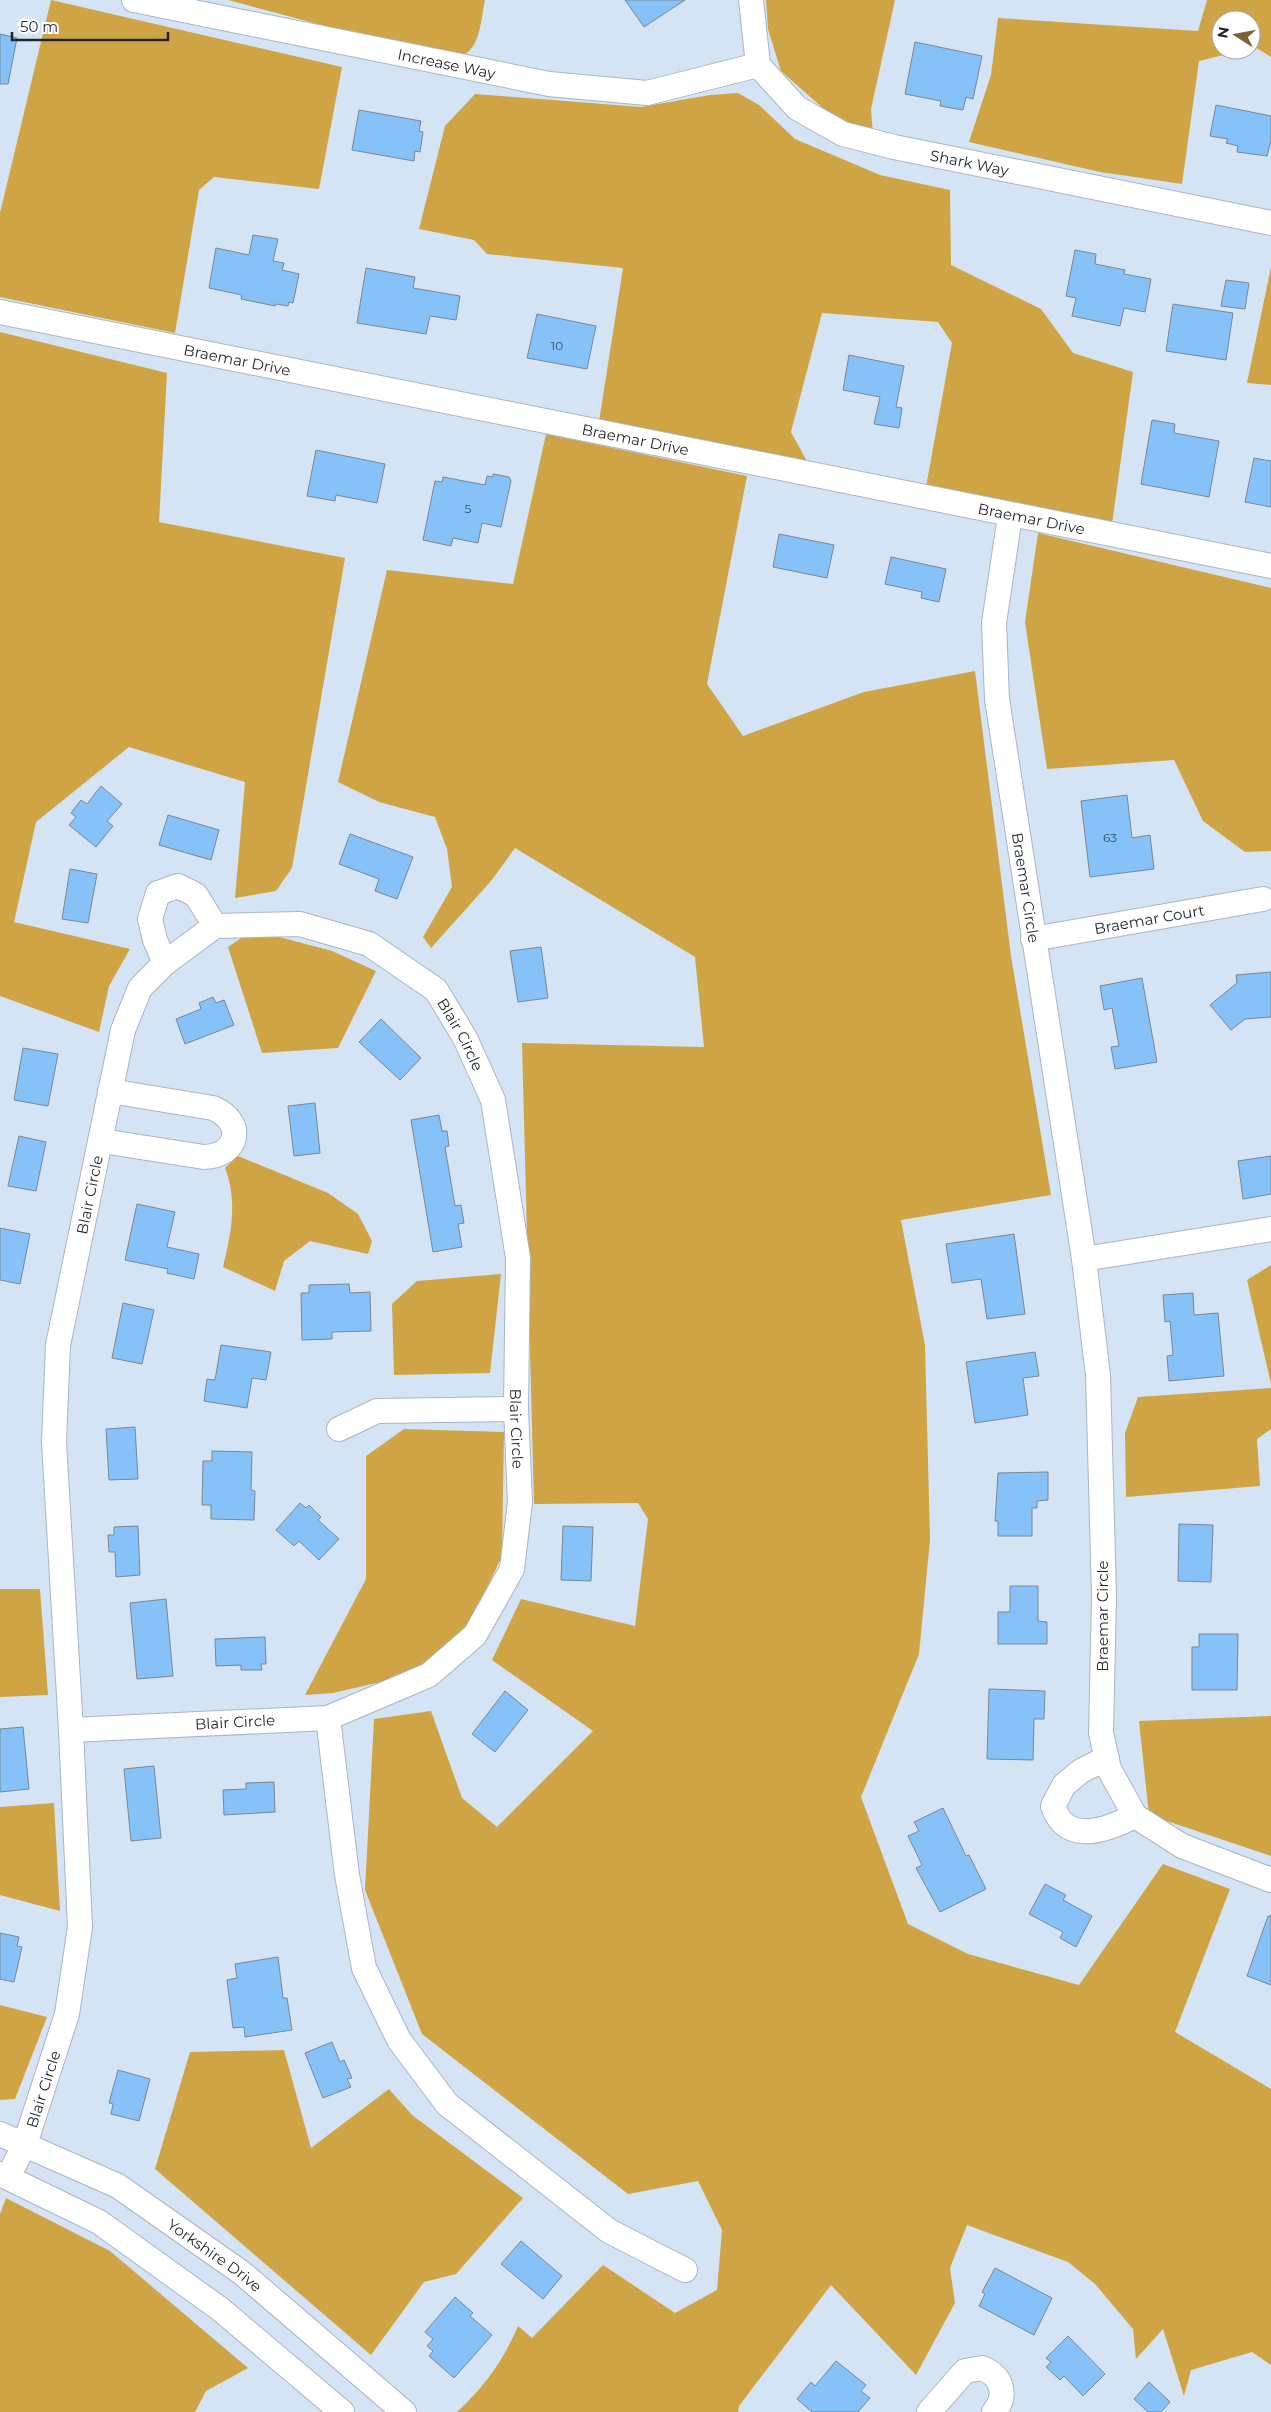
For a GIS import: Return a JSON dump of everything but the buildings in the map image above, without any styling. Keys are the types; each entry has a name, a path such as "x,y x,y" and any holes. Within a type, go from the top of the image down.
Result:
{"street":[{"name":"Increase Way","path":"134,0 549,84 647,93 758,65"},
{"path":"751,0 758,65"},
{"name":"Shark Way","path":"758,65 797,108 843,134 894,147 1271,223"},
{"name":"Braemar Drive","path":"0,312 1010,516 1271,566"},
{"name":"Braemar Circle","path":"1010,516 994,623 997,699 1084,1259 1098,1375 1104,1596 1101,1733 1109,1769 1135,1816 1182,1846 1271,1880"},
{"path":"165,963 155,940 150,919 158,893 178,886 196,895 215,926"},
{"name":"Braemar Court","path":"1033,939 1263,899"},
{"name":"Blair Circle","path":"4,2175 25,2144 67,2014 80,1927 71,1730 54,1442 58,1355 102,1141 110,1091 124,1030 140,988 165,963 215,926 300,924 369,944 436,990 466,1038 493,1100 518,1258 516,1409 520,1502 512,1569 475,1635 429,1676 328,1718 71,1730"},
{"path":"102,1141 204,1157 217,1157 228,1150 234,1137 233,1124 225,1113 213,1108 110,1091"},
{"path":"1084,1259 1271,1228"},
{"path":"339,1429 377,1411 516,1409"},
{"path":"328,1718 347,1875 364,1968 399,2040 447,2104 608,2231 685,2270"},
{"path":"1107,1758 1081,1771 1064,1785 1053,1806 1057,1819 1072,1830 1090,1832 1112,1827 1135,1816"},
{"name":"Yorkshire Drive","path":"0,2134 118,2186 242,2273 404,2412"},
{"path":"4,2175 99,2222 220,2309 342,2412"},
{"path":"929,2412 965,2371 982,2368 997,2377 1001,2384 1001,2401 994,2412"}],"shaded area":[{"path":"51,0 342,67 319,189 214,177 199,190 175,333 0,297 0,213"},
{"path":"228,0 485,0 477,38 470,51 464,55 359,35"},
{"path":"766,0 895,0 871,109 873,135 825,110 781,71 768,29"},
{"path":"1207,0 1271,0 1271,57 1261,51 1261,10 1211,10 1211,58 1199,61 1182,184 1100,172 969,142 991,75 998,18 1198,31"},
{"path":"738,93 759,105 795,139 880,175 950,190 951,265 1041,309 1073,353 1133,372 1112,524 926,487 952,343 938,322 822,313 791,432 808,463 599,422 623,268 487,254 474,240 419,229 445,126 475,94 641,107 710,95"},
{"path":"1271,267 1271,385 1247,383"},
{"path":"0,332 167,373 159,522 345,558 292,868 276,891 235,898 245,782 129,747 36,822 14,922 130,949 109,986 99,1032 0,996"},
{"path":"546,434 747,476 707,684 743,736 864,692 975,671 1011,956 1051,1195 901,1220 925,1345 930,1540 919,1654 861,1797 908,1924 968,1954 1079,1985 1163,1864 1230,1889 1175,2032 1271,2089 1271,2365 1252,2352 1191,2370 1184,2396 1163,2329 1136,2359 1133,2329 1095,2284 1068,2262 967,2225 950,2268 955,2303 916,2375 831,2285 739,2406 738,2412 457,2412 476,2393 500,2362 518,2326 532,2338 603,2265 675,2313 717,2290 722,2230 698,2181 628,2194 422,2034 365,1890 374,1719 431,1711 462,1798 497,1827 593,1731 492,1660 521,1599 635,1626 648,1519 638,1503 534,1504 522,1043 704,1047 695,957 515,848 491,881 431,948 423,937 452,887 447,849 435,817 379,802 338,782 387,570 513,584"},
{"path":"1038,533 1271,588 1271,851 1245,852 1203,821 1174,760 1047,769 1025,622"},
{"path":"253,930 332,951 376,971 338,1048 262,1053 228,947"},
{"path":"238,1156 328,1193 358,1214 372,1241 368,1254 310,1241 284,1261 275,1291 223,1267 232,1218 231,1193 225,1168"},
{"path":"1271,1265 1271,1384 1247,1280"},
{"path":"501,1274 490,1373 394,1375 392,1304 417,1281"},
{"path":"1271,1388 1271,1429 1257,1439 1260,1486 1126,1497 1125,1433 1138,1397"},
{"path":"404,1429 504,1432 502,1556 472,1619 423,1672 333,1693 305,1695 366,1579 366,1456"},
{"path":"0,1589 40,1589 48,1695 0,1697"},
{"path":"1271,1716 1271,1856 1149,1815 1139,1721"},
{"path":"54,1803 60,1911 0,1895 0,1807"},
{"path":"0,2005 47,2017 15,2099 0,2100"},
{"path":"284,2050 311,2148 389,2089 412,2115 523,2198 456,2274 424,2282 371,2355 155,2169 190,2052"},
{"path":"6,2198 110,2251 248,2368 206,2391 195,2412 0,2412 0,2214"}]}
